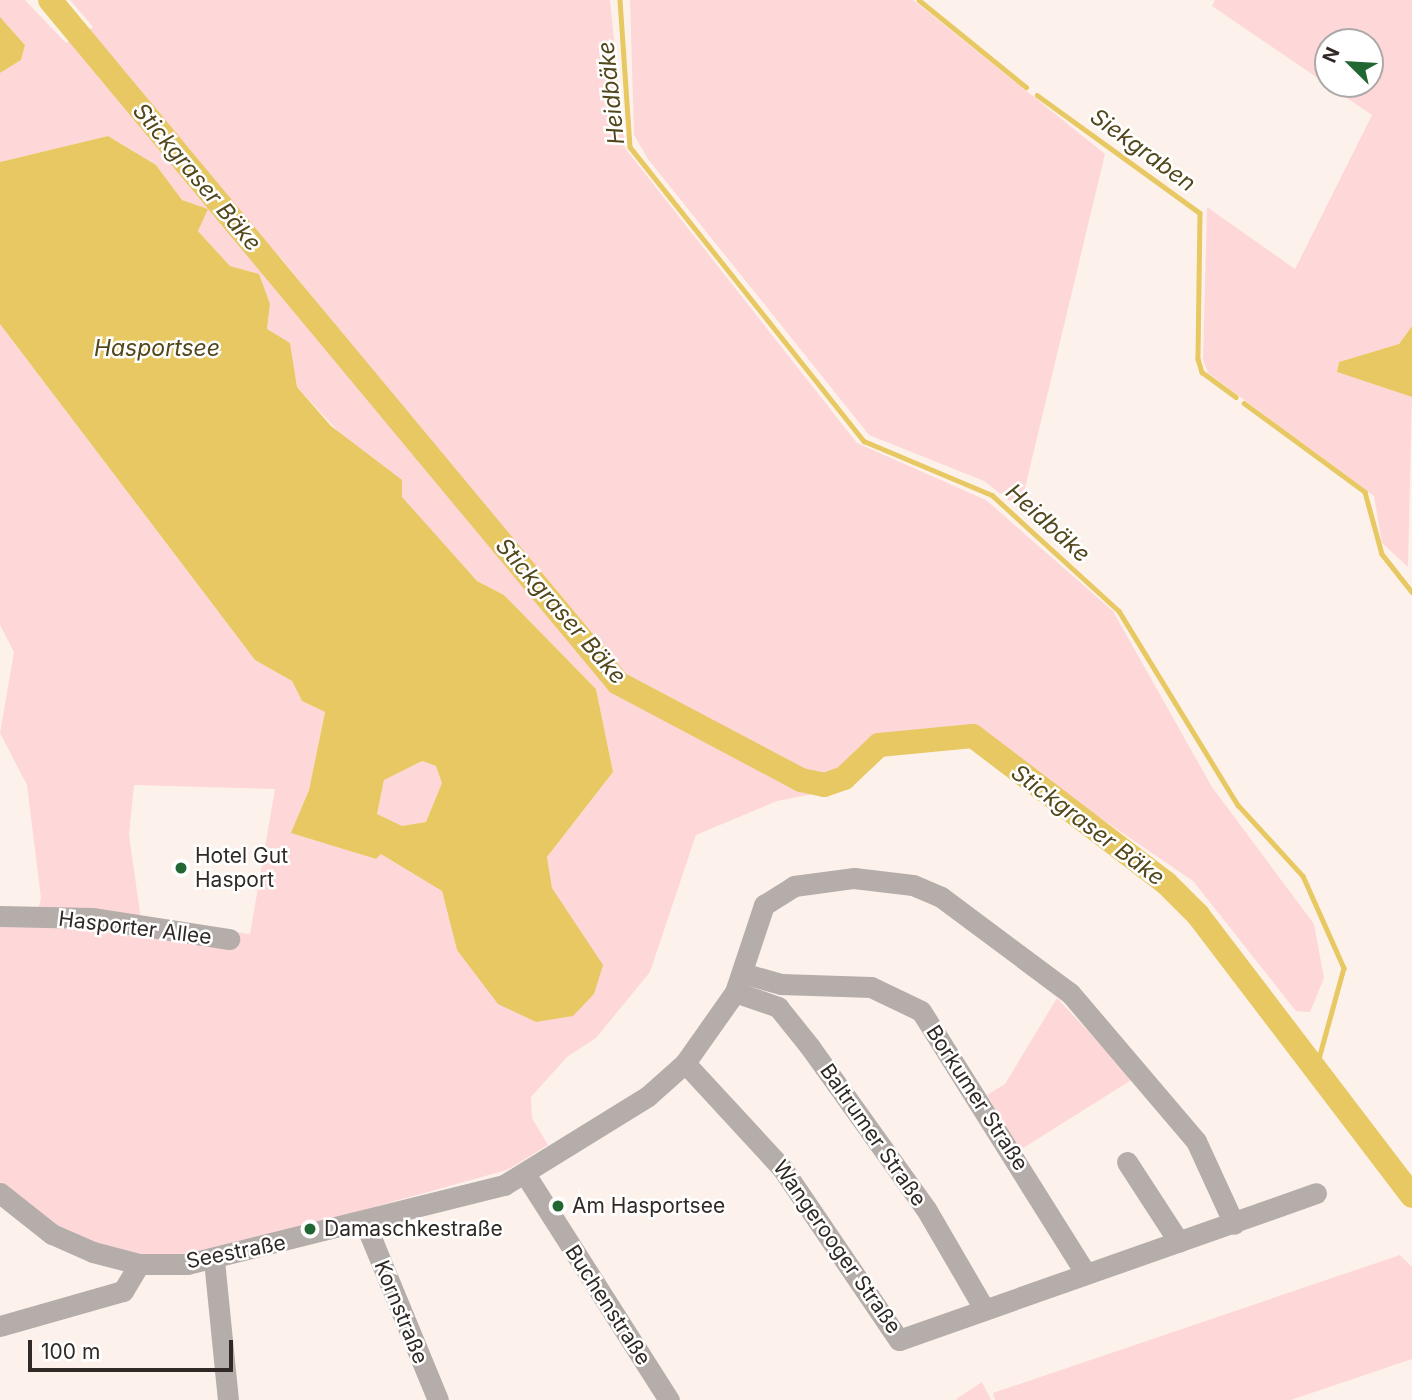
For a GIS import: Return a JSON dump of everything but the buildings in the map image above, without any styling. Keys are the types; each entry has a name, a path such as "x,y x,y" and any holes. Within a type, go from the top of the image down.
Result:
{"street":[{"path":"525,1174 648,1096 685,1063 741,976 764,905 794,886 886,880 941,897 1070,993 1125,1051 1196,1141 1234,1224"},
{"name":"Hasporter Allee","path":"0,916 92,918 229,939"},
{"name":"Borkumer Straße","path":"741,976 780,984 871,987 920,1012 1085,1272"},
{"name":"Baltrumer Straße","path":"741,976 778,1007 810,1047 919,1199 983,1307"},
{"name":"Wangerooger Straße","path":"685,1063 782,1168 899,1340 983,1307 1234,1224 1316,1193"},
{"path":"1126,1162 1179,1242"},
{"name":"Seestraße","path":"0,1193 52,1234 139,1264 214,1260 365,1223 525,1174"},
{"name":"Buchenstraße","path":"525,1174 670,1400"},
{"name":"Kornstraße","path":"365,1223 438,1400"},
{"path":"214,1260 228,1400"},
{"path":"0,1326 123,1291 139,1264"}],"shaded area":[{"path":"0,0 25,0 66,43 93,27 70,0 610,0 625,148 857,443 986,500 1113,611 1212,787 1314,924 1324,978 1310,1012 1296,1011 1193,881 974,732 882,738 834,774 810,777 625,681 276,252 458,508 613,690 809,785 813,794 777,801 696,835 650,972 596,1038 567,1057 531,1097 532,1118 548,1145 507,1170 222,1249 133,1261 23,1209 0,1182 0,923 35,923 41,898 27,785 0,733 14,652 0,625 0,324 255,660 292,681 302,701 325,712 309,790 292,833 376,859 381,853 442,891 457,950 568,916 552,888 547,857 613,772 596,689 504,595 477,581 297,387 290,343 267,330 270,304 259,275 230,266 198,231 207,209 182,200 156,165 108,136 0,162 0,73 21,60 25,45 0,17","holes":["134,785 275,789 250,934 141,919 129,835"]},
{"path":"630,0 913,0 1105,154 1020,509 984,481 869,435 648,159 634,135"},
{"path":"1215,0 1412,0 1412,326 1399,344 1339,362 1337,372 1412,397 1408,567 1382,543 1374,496 1208,373 1203,360 1207,207 1295,269 1372,115 1347,98 1384,98 1384,28 1314,28 1314,75 1212,6"},
{"path":"422,761 436,766 443,783 426,822 402,827 377,814 384,780"},
{"path":"1057,998 1133,1079 1020,1150 987,1095 1005,1084"},
{"path":"1400,1255 1412,1267 1412,1359 1291,1400 995,1400 993,1393"},
{"path":"982,1382 991,1400 956,1399"}],"water":[{"path":"0,17 25,45 21,60 0,73"},
{"name":"Hasportsee","path":"108,136 156,165 182,200 208,209 198,231 230,266 259,274 270,304 267,329 290,343 297,387 331,426 402,480 402,497 477,581 504,595 596,689 613,772 547,857 552,888 603,965 594,994 573,1016 536,1022 498,1004 457,950 442,891 381,854 376,859 291,833 309,790 325,712 302,701 292,681 255,660 0,324 0,162","holes":["422,761 436,766 442,783 426,822 402,826 377,814 384,780"]},
{"path":"1412,326 1412,397 1337,372 1339,362 1399,344"}],"waterway":[{"name":"Stickgraser Bäke","path":"50,0 618,683 801,780 824,785 844,778 879,745 973,736 1166,883 1198,915 1412,1196"},
{"name":"Heidbäke","path":"620,0 630,147 864,441 992,495 1119,611 1238,805 1303,876 1344,968 1317,1066"},
{"name":"Siekgraben","path":"919,0 1026,87"},
{"name":"Siekgraben","path":"1037,95 1200,213 1198,359 1202,372 1236,397"},
{"name":"Siekgraben","path":"1244,403 1365,492 1382,554 1412,592"}],"place":[{"name":"Hotel Gut Hasport","path":"181,868"},
{"name":"Am Hasportsee","path":"558,1206"},
{"name":"Damaschkestraße","path":"310,1229"}]}
